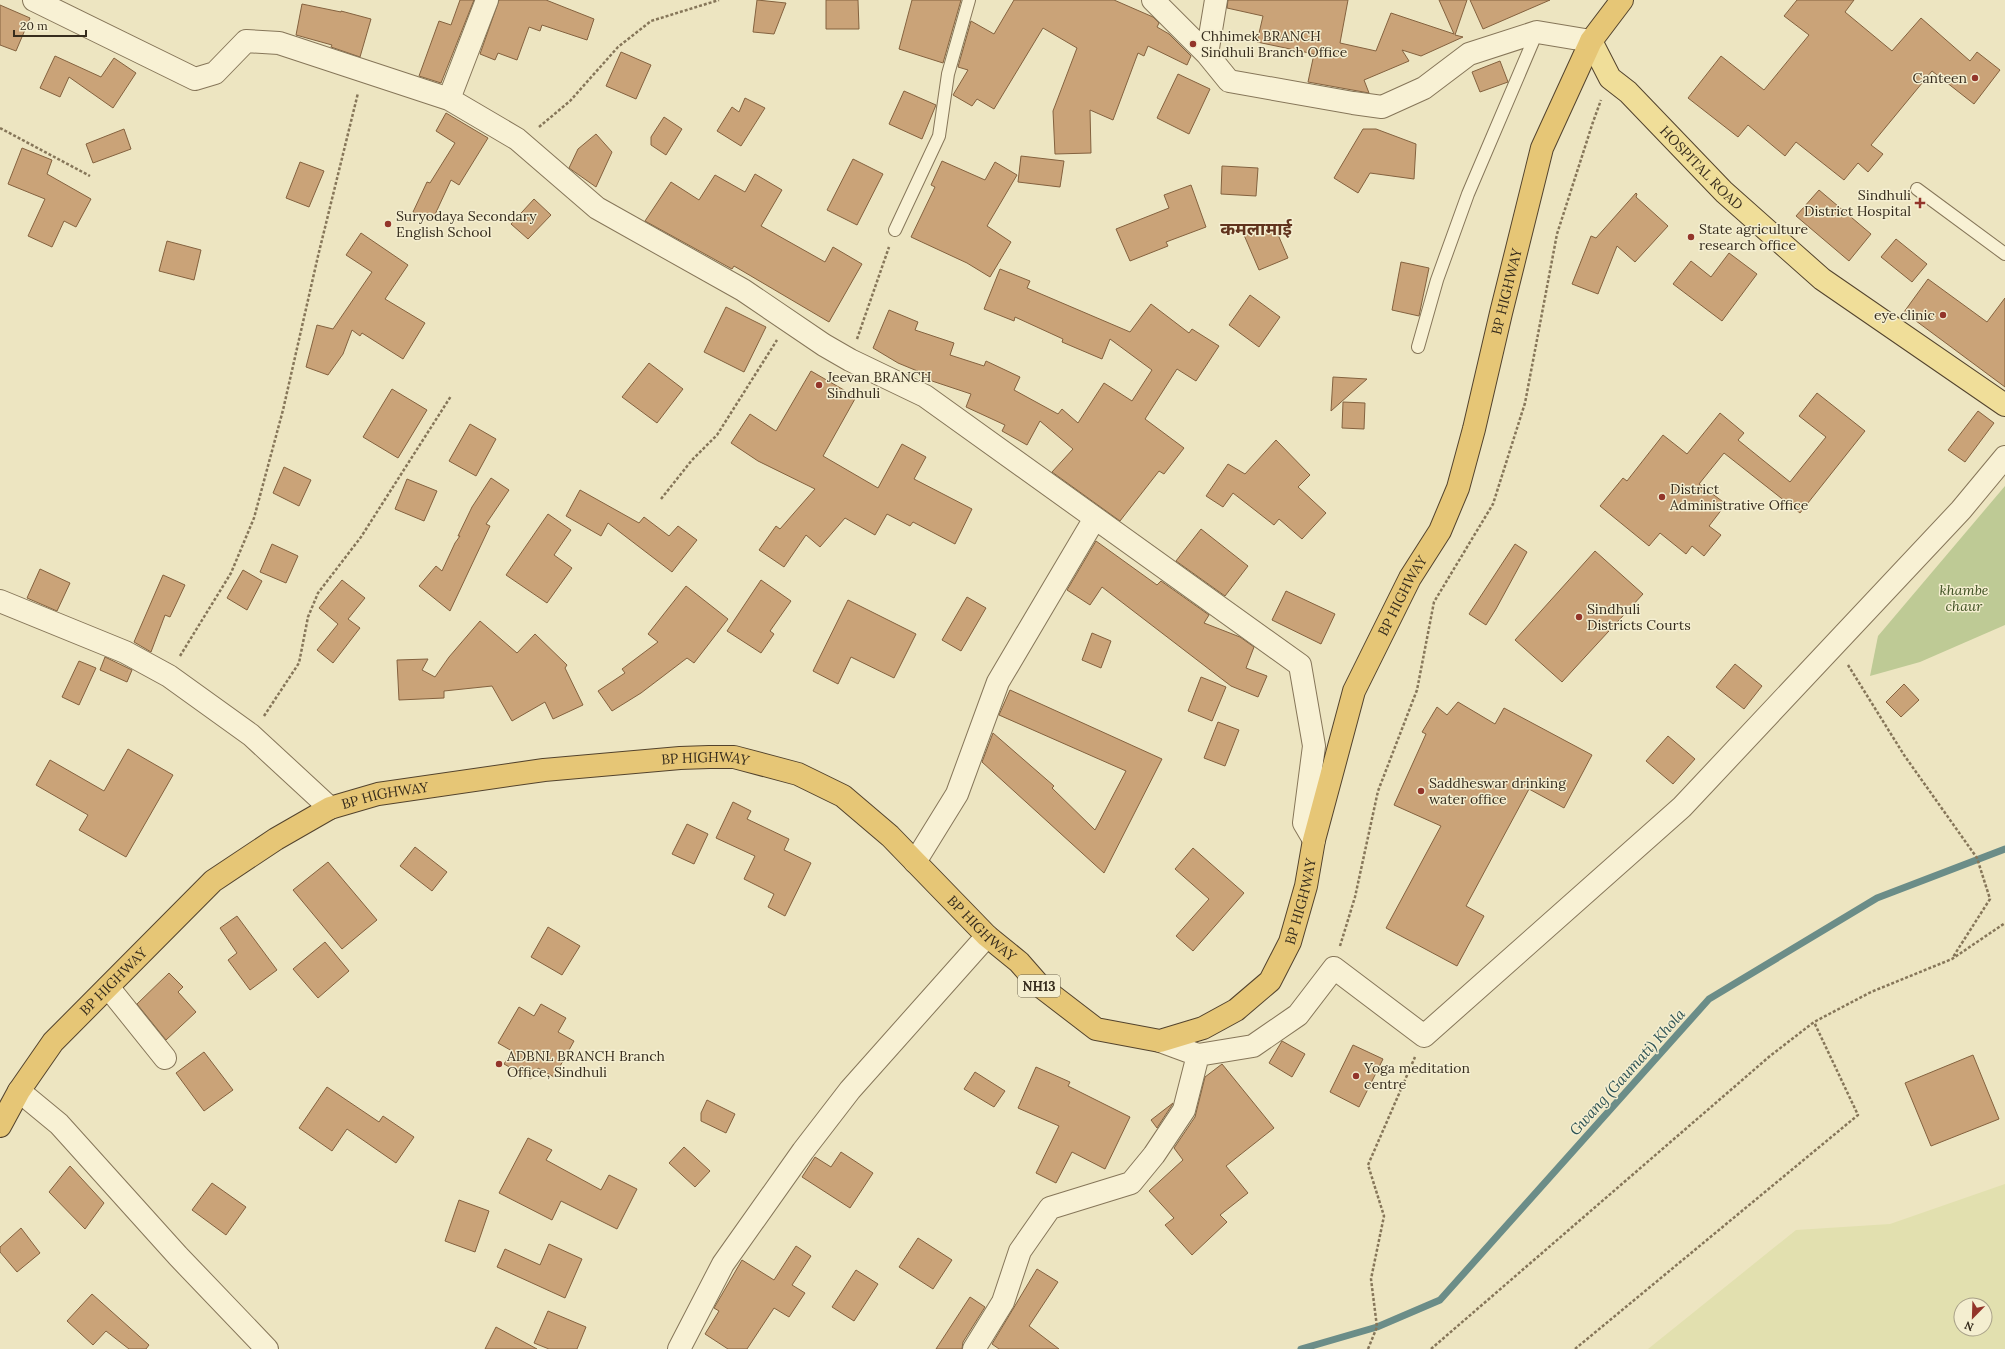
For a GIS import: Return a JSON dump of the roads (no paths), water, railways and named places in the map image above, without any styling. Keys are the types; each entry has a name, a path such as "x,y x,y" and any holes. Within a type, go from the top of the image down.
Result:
{"highway":[{"name":"BP HIGHWAY","path":"0,1126 19,1091 53,1042 167,925 213,881 276,839 330,808 378,794 544,770 680,758 734,758 798,774 843,796 890,836 987,936 1019,962 1040,986 1096,1029 1160,1041 1203,1028 1236,1010 1270,981 1290,942 1306,886 1314,840 1354,691 1410,578 1440,531 1458,488 1474,429 1542,148 1591,41 1622,0"}],"main road":[{"name":"HOSPITAL ROAD","path":"1591,41 1610,78 1628,92 1724,192 1822,279 2005,405"}],"street":[{"path":"34,0 196,79 216,73 246,41 279,43 449,99 518,139 597,208 743,290 824,345 850,360 925,396 1300,665 1314,746 1304,823 1314,840"},
{"path":"449,99 486,0"},
{"path":"1153,0 1207,54 1229,81 1382,107 1424,88 1469,54 1537,32 1591,41"},
{"path":"1207,54 1216,0"},
{"path":"1160,1041 1198,1055 1253,1046 1298,1015 1334,968 1424,1036 1682,807 1961,510 2005,457"},
{"path":"915,862 957,794 998,682 1095,518"},
{"path":"0,601 125,652 169,676 251,735 330,808"},
{"path":"679,1349 723,1264 803,1151 855,1084 987,936"},
{"path":"108,987 165,1058"},
{"path":"974,1349 1003,1302 1020,1251 1050,1208 1131,1183 1154,1155 1184,1110 1198,1055"},
{"path":"19,1091 59,1124 178,1256 267,1349"}],"lane":[{"path":"894,230 939,136 948,74 969,0"},
{"path":"1418,347 1437,280 1468,194 1537,32"},
{"path":"1917,189 2005,254"}],"waterway":[{"name":"Gwang (Gaumati) Khola","path":"1301,1349 1377,1327 1440,1300 1709,999 1877,898 2005,849"}],"place":[{"name":"Chhimek BRANCH Sindhuli Branch Office","path":"1193,44"},
{"name":"Canteen","path":"1975,78"},
{"name":"Sindhuli District Hospital","path":"1920,203"},
{"name":"Suryodaya Secondary English School","path":"388,224"},
{"name":"State agriculture research office","path":"1691,237"},
{"name":"eye clinic","path":"1943,315"},
{"name":"Jeevan BRANCH Sindhuli","path":"819,385"},
{"name":"District Administrative Office","path":"1662,497"},
{"name":"Sindhuli Districts Courts","path":"1579,617"},
{"name":"Saddheswar drinking water office","path":"1421,791"},
{"name":"ADBNL BRANCH Branch Office, Sindhuli","path":"499,1064"},
{"name":"Yoga meditation centre","path":"1356,1076"}],"district":[{"name":"कमलामाई","path":"1256,228"}],"park label":[{"name":"khambe chaur","path":"1964,598"}]}
